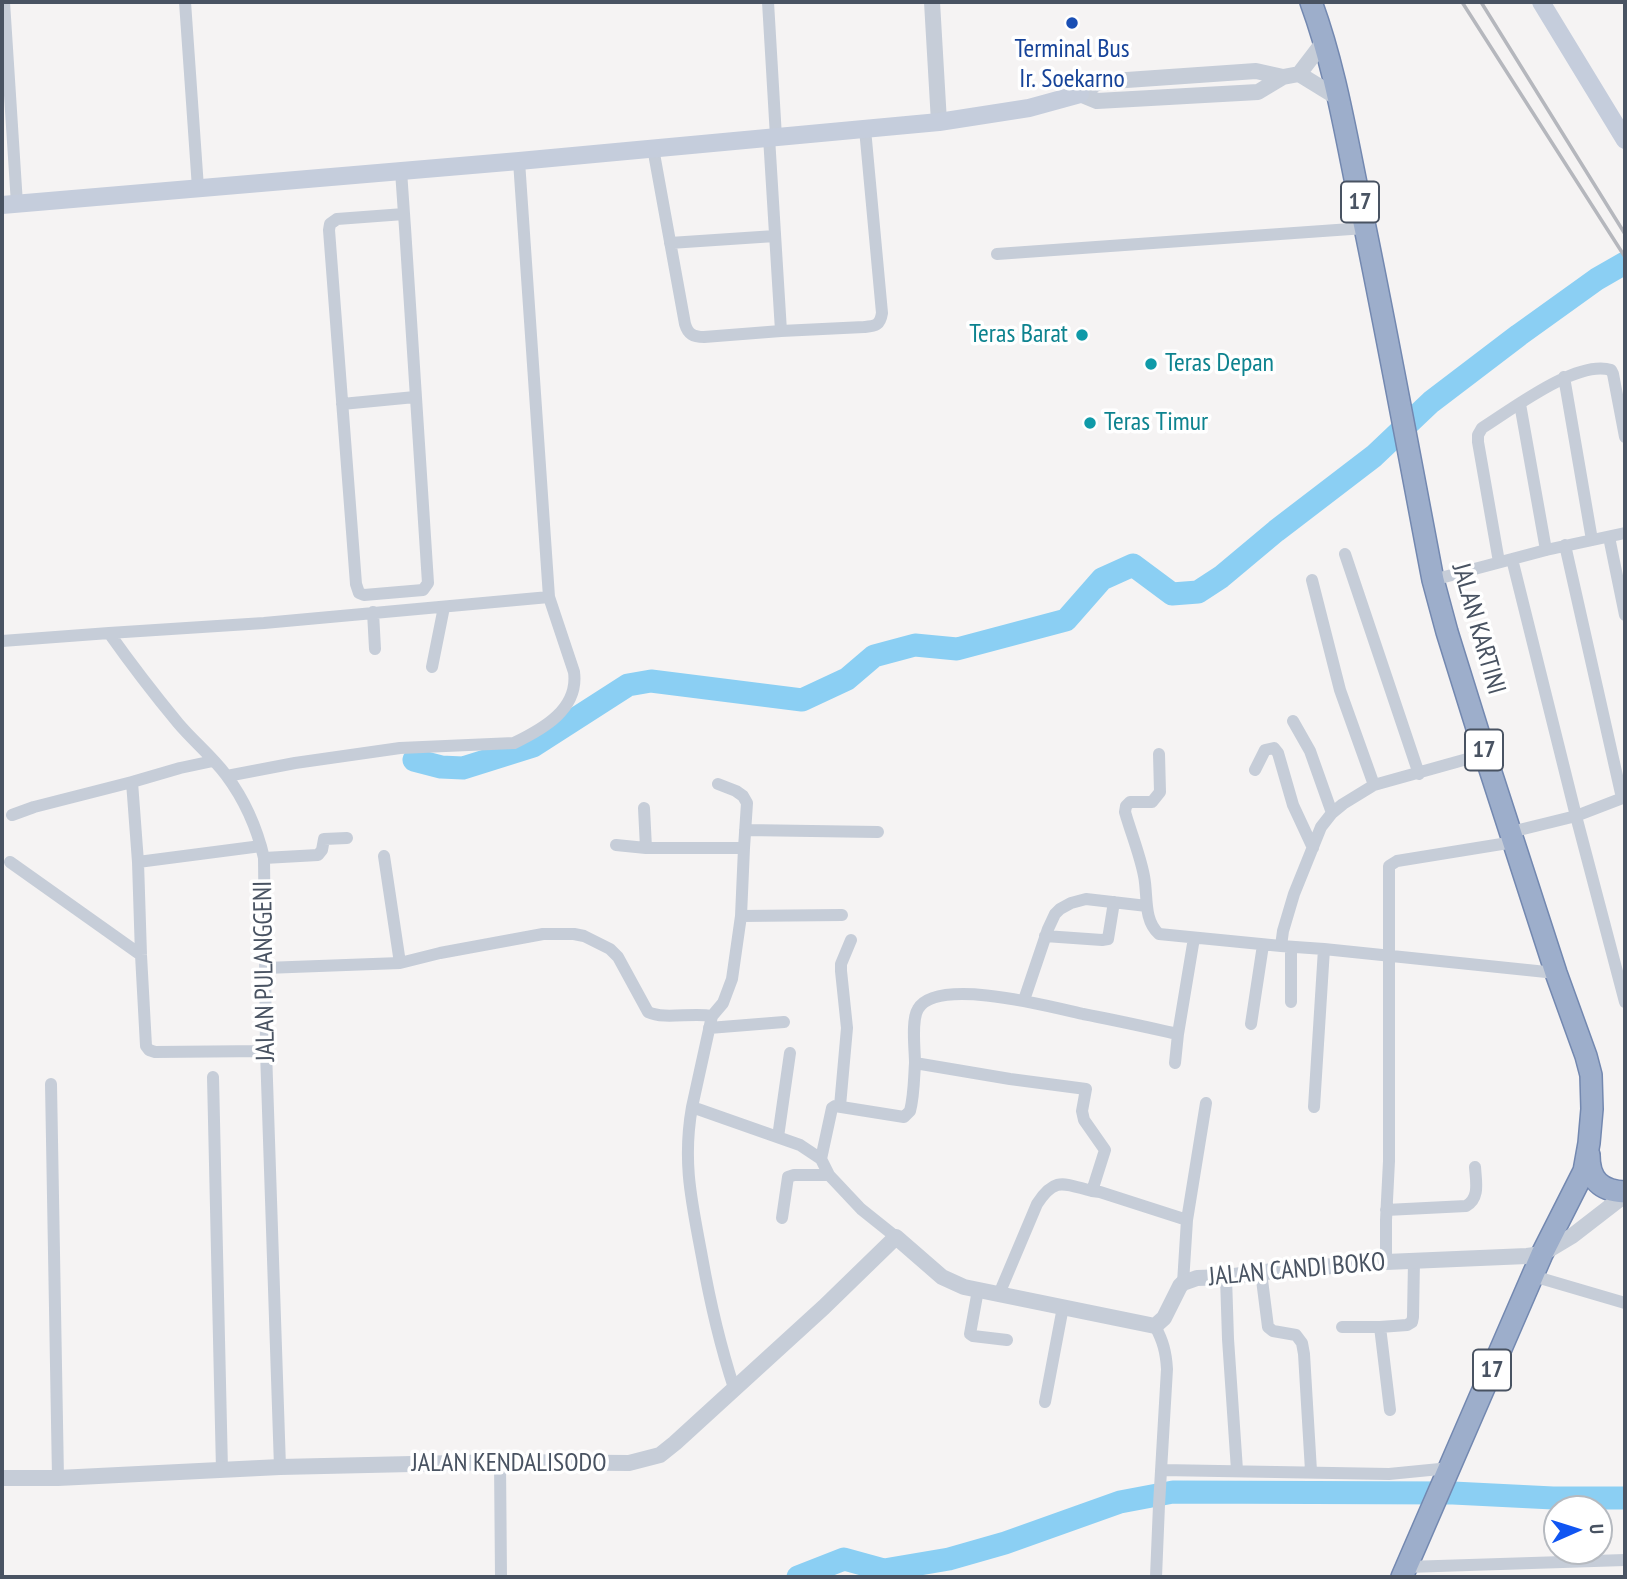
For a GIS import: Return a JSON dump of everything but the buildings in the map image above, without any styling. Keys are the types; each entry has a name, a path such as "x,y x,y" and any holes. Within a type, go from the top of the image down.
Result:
{"highway":[{"name":"JALAN KARTINI","path":"1311,2 1325,40 1338,98 1433,580 1485,754 1588,1066 1592,1109 1584,1171 1542,1254"},
{"path":"1589,1143 1589,1166 1594,1180 1603,1187 1625,1194"},
{"name":"17","path":"1404,1572 1542,1254"}],"main road":[{"path":"1541,2 1625,140"},
{"path":"9,204 939,122 1030,108 1080,94"}],"street":[{"path":"4,2 9,204"},
{"path":"185,2 198,188"},
{"path":"768,2 775,236 781,331"},
{"path":"932,2 939,122"},
{"path":"1080,94 1097,102 1258,92 1291,75 1325,40"},
{"path":"1256,71 1258,92"},
{"path":"1080,94 1098,82 1256,71 1291,75 1338,98"},
{"path":"653,148 685,324 690,334 699,337 864,327 875,326 882,313 865,129"},
{"path":"12,815 34,807 132,788 180,768 295,763 400,748 514,743 552,721 570,701 575,681 549,597 519,161"},
{"path":"401,171 404,214 415,397 428,583 423,590 364,595 357,590 328,230 330,224 337,219 404,214"},
{"path":"997,254 1365,228"},
{"path":"670,243 775,236"},
{"path":"1625,438 1613,374 1611,370 1602,368 1564,377 1482,428 1478,435 1505,560 1625,1002"},
{"path":"1564,377 1592,540"},
{"path":"342,404 415,397"},
{"path":"1520,404 1546,550"},
{"path":"1433,580 1565,545 1625,533"},
{"path":"1609,537 1625,615"},
{"path":"1386,1262 1389,1161 1388,871 1391,863 1512,837 1624,797 1565,545"},
{"path":"1345,554 1419,774"},
{"path":"1312,580 1340,690 1374,785"},
{"path":"2,641 264,623 549,597"},
{"path":"432,667 444,607"},
{"path":"373,612 375,649"},
{"name":"JALAN PULANGGENI","path":"109,633 178,723 218,766 247,809 262,852 279,1467"},
{"path":"1293,720 1310,751 1332,813"},
{"path":"1255,770 1265,750 1274,748 1278,753 1293,805 1313,848"},
{"path":"1159,754 1160,792 1152,802 1130,803 1125,812 1144,876 1153,929 1158,934 1556,973"},
{"path":"1291,1002 1283,931 1294,894 1321,827 1343,804 1374,785 1485,754"},
{"path":"718,784 743,796 747,803 741,916 732,979 723,1003 710,1022 692,1107 687,1149 690,1193 708,1292 734,1388"},
{"path":"132,788 146,1046 155,1052 266,1051"},
{"path":"644,808 646,848"},
{"path":"745,830 878,832"},
{"path":"138,862 262,852 318,855 322,850 324,838 347,838"},
{"path":"615,845 646,848 744,848"},
{"path":"384,856 400,963"},
{"path":"10,862 141,955"},
{"path":"1024,1000 1045,936 1060,909 1086,900 1147,905"},
{"path":"1045,936 1106,940 1109,938 1114,902"},
{"path":"741,916 842,915"},
{"path":"265,968 400,963 531,936 574,934 610,949 618,957 648,1012 656,1016 700,1013 710,1022 784,1022"},
{"path":"1175,1063 1194,938"},
{"path":"840,1106 847,1028 841,971 851,940"},
{"path":"1251,1024 1263,945"},
{"path":"1314,1108 1324,949"},
{"path":"821,1159 832,1108 840,1106 904,1117 907,1115 912,1104 916,1013 923,1003 941,995 1024,1000 1178,1034"},
{"path":"778,1137 790,1053"},
{"path":"915,1063 1086,1089 1083,1117 1105,1152 1092,1191"},
{"path":"213,1077 222,1470"},
{"path":"51,1084 58,1478"},
{"path":"1183,1283 1187,1220 1206,1103"},
{"path":"692,1107 800,1144 821,1159 829,1175 861,1209 942,1277 964,1287 1156,1326 1163,1341 1167,1361 1157,1577"},
{"path":"1386,1210 1466,1206 1474,1202 1476,1197 1475,1167"},
{"path":"782,1219 788,1177 829,1175"},
{"path":"999,1294 1037,1204 1045,1191 1053,1186 1061,1184 1100,1192 1187,1220"},
{"path":"1542,1254 1572,1236 1625,1194"},
{"name":"JALAN KENDALISODO","path":"2,1478 58,1478 279,1467 500,1462 629,1464 643,1461 660,1454 675,1443 762,1365 896,1237"},
{"name":"JALAN CANDI BOKO","path":"1156,1326 1164,1318 1183,1283 1197,1278 1386,1262 1542,1254"},
{"path":"1342,1327 1380,1327 1407,1325 1412,1322 1414,1261"},
{"path":"1261,1272 1268,1326 1273,1331 1296,1335 1302,1343 1311,1472"},
{"path":"1533,1276 1625,1303"},
{"path":"1226,1277 1237,1470"},
{"path":"978,1290 970,1334 1007,1340"},
{"path":"1045,1402 1063,1307"},
{"path":"1380,1327 1390,1410"},
{"path":"500,1462 501,1577"},
{"path":"1161,1476 1237,1470 1446,1477"},
{"path":"1404,1572 1625,1560"}],"waterway":[{"path":"414,760 441,767 463,768 533,746 628,685 651,681 802,700 847,679 874,656 915,645 957,649 1066,620 1102,579 1133,565 1172,594 1198,592 1221,577 1374,456 1431,402 1597,279 1625,263"},
{"path":"798,1577 844,1559 884,1570 949,1559 1005,1543 1120,1502 1173,1492 1453,1493 1625,1498"}],"railway":[{"path":"1462,2 1625,257"},
{"path":"1481,2 1625,234"}],"place":[{"name":"Terminal Bus Ir. Soekarno","path":"1072,23"},
{"name":"Teras Barat","path":"1082,335"},
{"name":"Teras Depan","path":"1151,364"},
{"name":"Teras Timur","path":"1090,423"}]}
